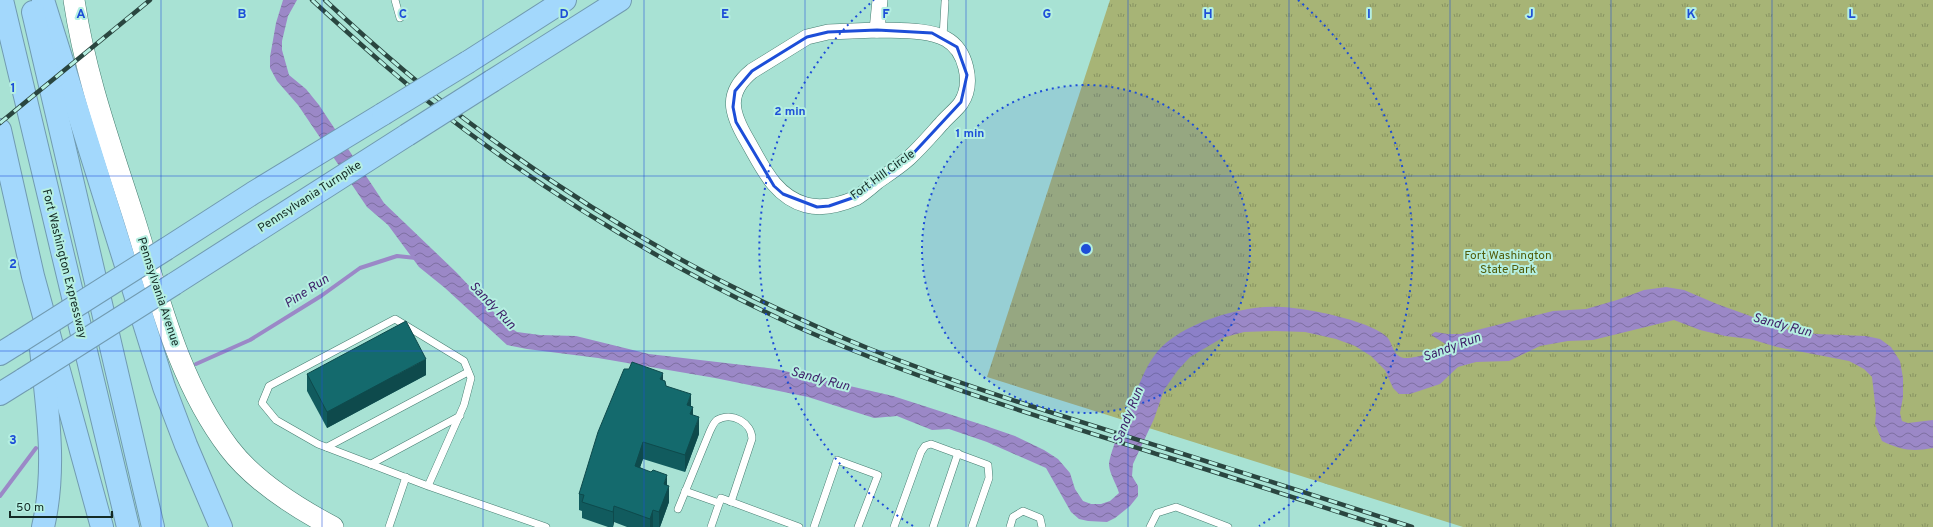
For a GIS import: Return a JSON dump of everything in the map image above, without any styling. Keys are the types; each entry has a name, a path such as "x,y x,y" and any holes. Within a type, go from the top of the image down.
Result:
{"highway":[{"name":"Fort Washington Expressway","path":"2,0 128,527"},
{"path":"30,0 141,477 154,527"},
{"path":"43,0 164,387 221,527"},
{"path":"8,349 166,250 253,193 468,62 565,0"},
{"name":"Pennsylvania Turnpike","path":"0,394 620,0"},
{"path":"0,130 33,276 102,527"},
{"path":"33,276 50,433 50,480 43,527"}],"main road":[{"name":"Pennsylvania Avenue","path":"74,0 92,87 170,331 190,385 218,432 248,469 289,500 333,527"}],"street":[{"path":"877,30 880,0"},
{"name":"Fort Hill Circle","path":"877,30 932,33 943,38 956,47 963,59 968,84 961,102 913,155 858,196 829,206 811,206 783,194 774,186 736,122 732,107 736,91 752,71 807,37 828,32 877,30"}],"lane":[{"path":"395,0 400,18"},
{"path":"943,38 945,2"},
{"path":"428,486 464,405 471,378 464,361 395,319 269,386 262,403 276,420 318,444 428,486 546,527"},
{"path":"326,447 468,372"},
{"path":"371,464 460,416"},
{"path":"678,509 710,431 716,421 726,417 739,419 748,426 752,432 752,439 731,502"},
{"path":"894,527 921,452 925,446 931,444 988,465 989,478 972,527"},
{"path":"933,527 958,453"},
{"path":"814,527 837,460 878,475 858,527"},
{"path":"388,527 406,477"},
{"path":"685,491 719,503"},
{"path":"711,527 721,498 799,527"},
{"path":"1150,527 1156,513 1176,507 1228,527"},
{"path":"1010,527 1014,517 1023,511 1040,518 1042,527"}],"highlighted area":[{"path":"877,30 932,33 957,47 967,75 961,102 909,158 858,196 829,206 817,207 783,194 774,186 736,122 733,107 735,91 752,71 807,37 828,32"}],"green space":[{"name":"Fort Washington State Park","path":"1110,0 1933,0 1933,527 1463,527 987,377"}],"water":[{"name":"Sandy Run","path":"283,0 297,0 288,16 282,41 282,50 289,75 306,89 319,105 384,203 456,272 505,324 517,332 540,335 576,336 649,354 776,369 893,396 1015,436 1044,450 1058,459 1070,473 1075,489 1083,501 1091,504 1101,504 1110,501 1119,493 1109,465 1111,454 1145,371 1152,359 1162,347 1192,326 1230,313 1266,307 1293,308 1321,312 1351,320 1377,330 1386,336 1397,355 1404,358 1409,358 1438,350 1447,345 1431,335 1435,332 1461,334 1553,311 1586,309 1644,290 1666,287 1684,290 1717,304 1792,331 1817,334 1866,336 1880,339 1891,347 1900,361 1903,378 1903,397 1900,413 1902,421 1908,423 1933,420 1933,448 1913,450 1882,441 1875,424 1876,412 1872,377 1864,369 1849,361 1777,347 1750,339 1725,336 1700,330 1674,320 1593,340 1568,341 1540,346 1509,361 1476,362 1458,367 1440,384 1410,394 1399,394 1393,388 1385,370 1371,356 1355,346 1336,339 1305,332 1244,332 1222,338 1190,357 1178,370 1164,390 1154,419 1133,464 1132,476 1138,486 1138,496 1130,506 1115,518 1107,522 1079,519 1071,512 1046,468 987,442 949,429 932,430 897,416 874,418 808,397 715,378 598,358 507,345 445,288 419,267 388,225 367,207 298,105 277,81 270,68 270,57 276,23"}],"building":[{"path":"406,321 426,359 327,412 307,374"},
{"path":"632,362 663,373 660,379 665,381 666,386 691,394 687,405 693,407 690,414 699,417 685,455 643,442 635,466 651,472 653,470 667,475 664,484 669,486 659,512 653,510 650,519 614,506 613,512 582,502 584,495 579,494 598,432 624,369 629,369"}],"waterway":[{"name":"Pine Run","path":"196,364 250,340 321,296 360,268 397,256 416,258"},
{"name":"Pine Run","path":"0,496 36,448"}],"railway":[{"path":"0,123 150,0"},
{"path":"312,0 406,83 445,115 504,158 543,185 624,236 750,305 838,344 929,379 1067,426 1385,527"},
{"path":"325,0 414,79 451,109 516,157 613,220 662,249 765,303 870,349 978,389 1412,527"}]}
